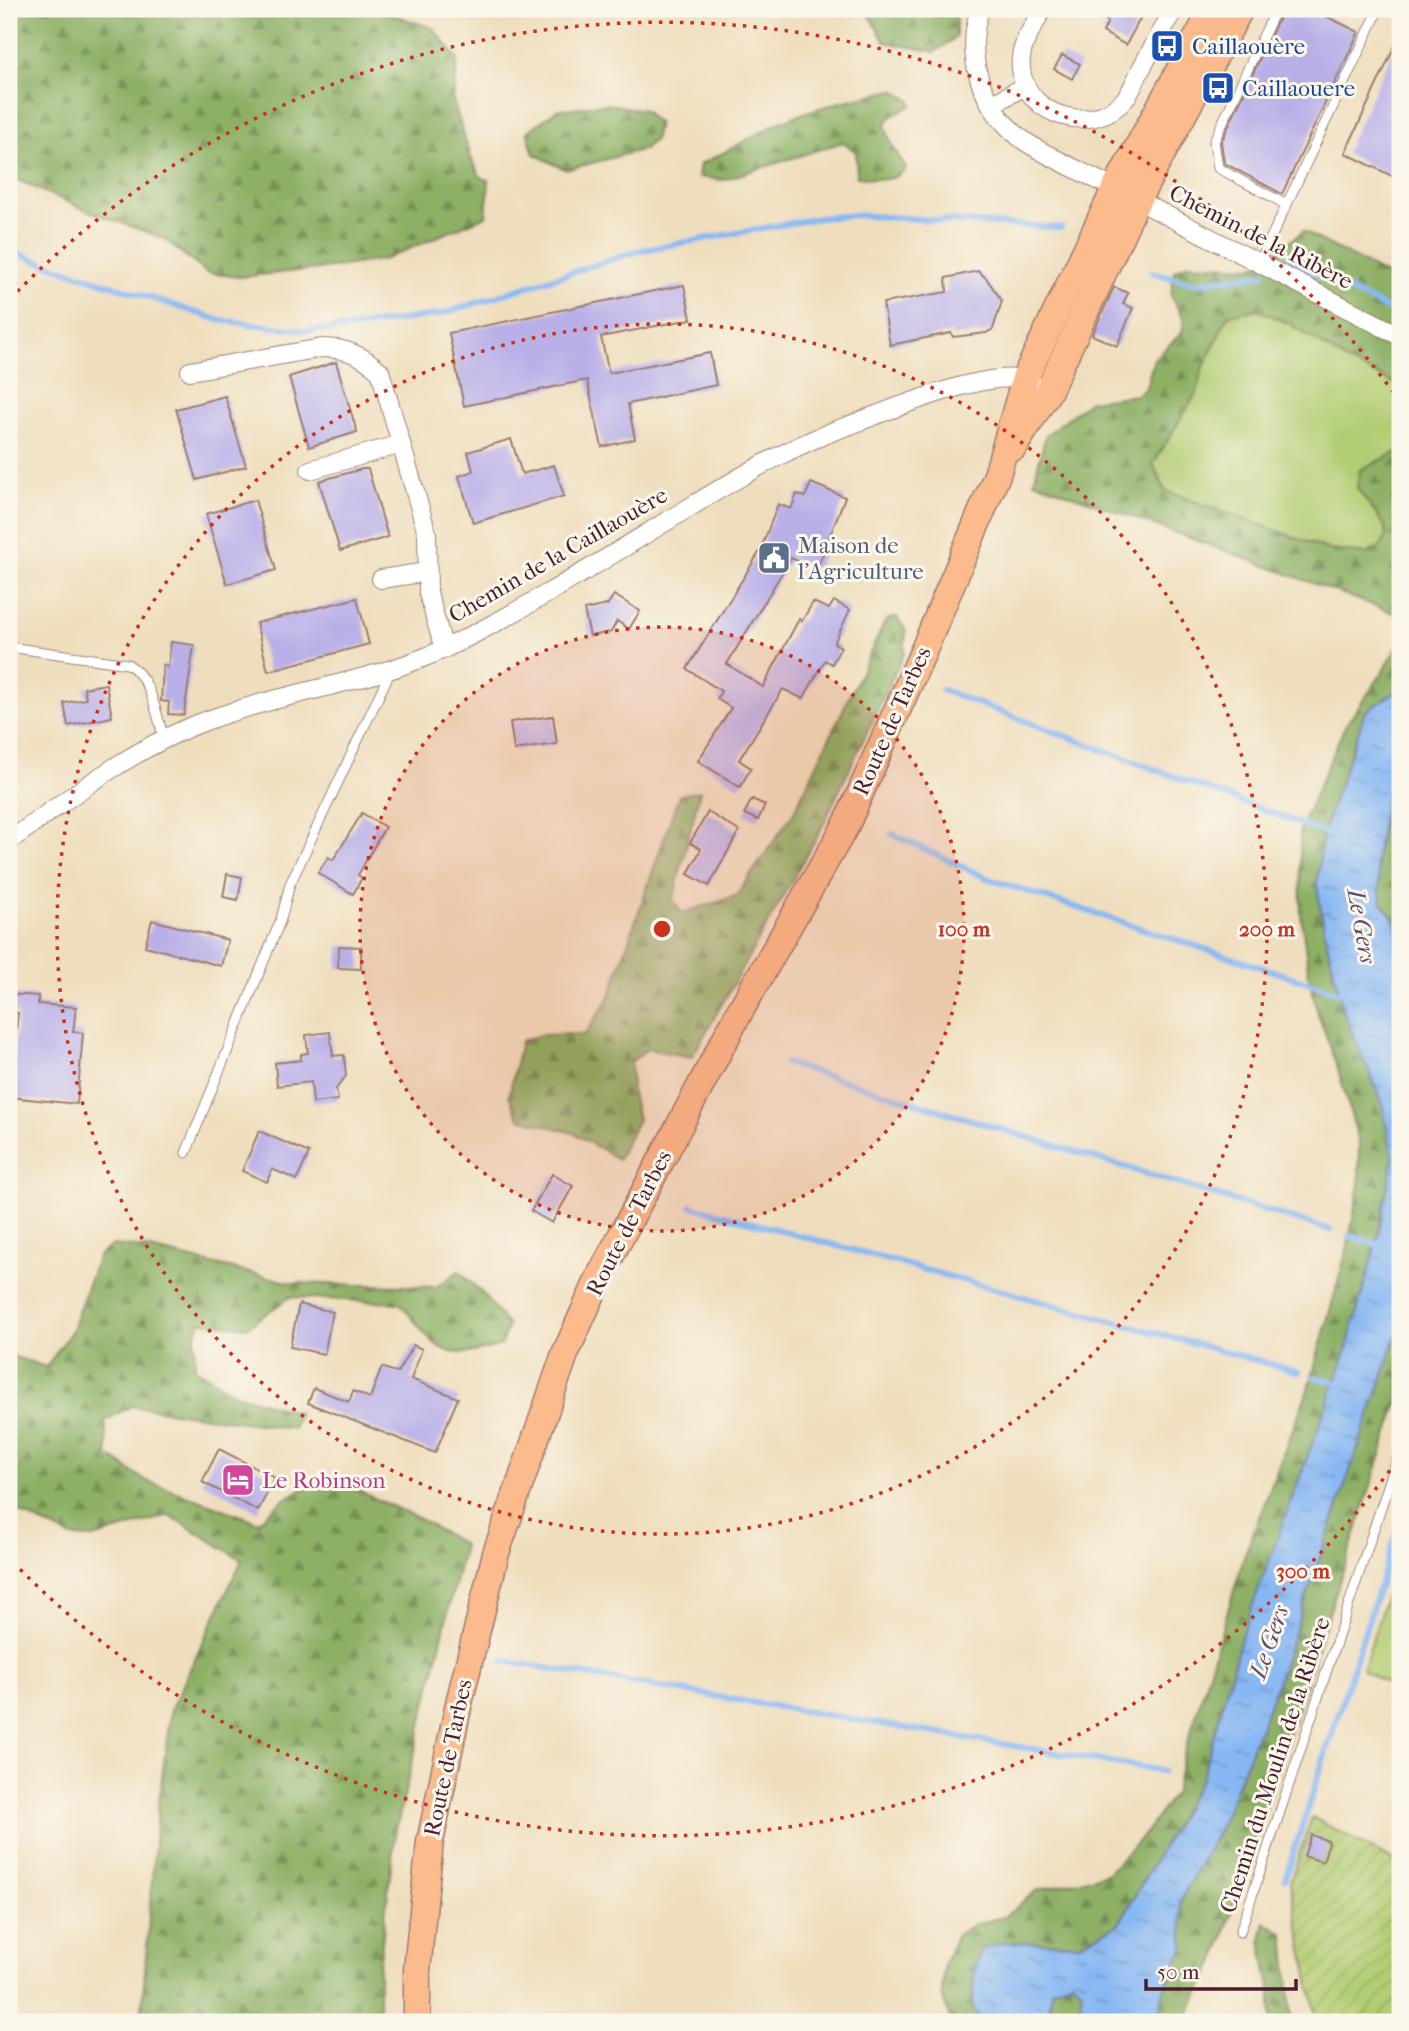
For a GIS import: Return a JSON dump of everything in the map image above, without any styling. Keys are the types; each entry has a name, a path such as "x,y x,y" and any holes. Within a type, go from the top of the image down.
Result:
{"main road":[{"path":"1126,194 1213,9"},
{"path":"1126,194 1240,9"},
{"name":"Route de Tarbes","path":"417,2022 417,1970 430,1842 457,1716 496,1553 565,1354 600,1274 734,1021 846,825 923,652 997,475 1025,379 1126,194"},
{"name":"Route de Tarbes","path":"997,475 1048,392 1126,194"}],"street":[{"name":"Chemin de la Ribère","path":"980,9 974,37 974,59 980,83 1003,121 1024,140 1400,336"},
{"path":"1043,9 1023,45 1020,67 1025,86 1044,109 1073,120 1093,118 1110,111 1125,99 1174,9"},
{"path":"991,105 1025,86"},
{"path":"190,371 322,348 340,348 355,353 380,371 427,533 428,593 444,649"},
{"path":"1025,379 1048,392"},
{"name":"Chemin de la Caillaouère","path":"9,841 85,787 164,739 208,720 269,700 391,669 444,649 503,620 755,468 799,445 951,389 996,380 1025,379"},
{"path":"310,470 401,444"},
{"path":"381,579 427,572"}],"lane":[{"path":"1276,9 1214,141 1218,168 1287,205"},
{"path":"1259,263 1379,9"},
{"path":"9,647 128,664 136,669 146,682 164,739"},
{"path":"186,1153 281,919 290,884 391,669"},
{"name":"Chemin du Moulin de la Ribère","path":"1240,1932 1400,1450"}],"green space":[{"path":"9,9 376,9 433,28 458,59 453,101 471,158 480,176 489,181 486,216 385,259 240,277 207,273 163,238 81,208 9,176"},
{"path":"862,9 943,9 956,18 956,37 935,52 885,42 868,13"},
{"path":"895,90 911,101 912,105 890,117 885,126 892,145 906,168 895,176 883,179 857,177 856,152 843,142 723,180 698,177 700,164 781,122 823,107"},
{"path":"606,104 644,110 658,124 654,140 644,149 566,170 534,154 527,132 557,110"},
{"path":"1303,231 1400,282 1400,386 1349,362 1290,324 1257,309 1228,315 1202,370 1197,392 1153,464 1165,491 1330,550 1366,554 1380,547 1386,536 1385,526 1357,488 1360,470 1400,451 1400,615 1034,481 1046,435 1090,401 1137,395 1146,388 1154,359 1182,333 1184,320 1171,295 1174,271 1188,264 1252,267 1270,257"},
{"path":"1257,309 1290,324 1349,362 1400,386 1400,451 1360,470 1357,488 1385,526 1386,536 1380,547 1366,554 1330,550 1165,491 1153,464 1197,392 1202,370 1228,315"},
{"path":"897,617 906,631 904,654 820,831 692,1057 647,1049 631,1062 632,1093 638,1119 618,1159 573,1133 519,1118 509,1096 521,1041 540,1035 585,1034 609,998 679,795 700,791 673,900 682,913 736,896 794,812 886,620"},
{"path":"1400,643 1400,689 1365,712 1323,832 1317,885 1325,934 1344,1013 1382,1102 1393,1159 1378,1237 1345,1355 1308,1456 1202,1777 1119,1924 1080,1944 1006,1942 974,1973 973,2008 982,2022 951,2022 942,1995 944,1964 957,1935 975,1924 1004,1917 1036,1891 1107,1874 1144,1835 1175,1792 1245,1554 1309,1387 1348,1246 1359,1187 1359,1143 1337,1065 1317,1011 1309,977 1301,915 1300,829 1345,726"},
{"path":"1400,775 1400,989 1396,964 1397,924 1381,901 1376,858 1387,791"},
{"path":"113,1245 146,1248 292,1283 436,1287 459,1271 482,1293 508,1326 501,1345 480,1351 452,1352 432,1341 400,1303 290,1297 247,1327 200,1322 195,1337 195,1368 235,1394 299,1413 293,1429 131,1406 105,1421 108,1455 144,1480 258,1522 283,1500 305,1487 352,1488 416,1517 464,1545 395,1834 379,1966 379,2022 141,2022 157,1816 171,1709 242,1560 169,1515 93,1538 71,1537 9,1507 9,1355 46,1367 71,1332 98,1256"},
{"path":"1400,1326 1400,1396 1216,1959 1184,2022 1156,2022 1164,1990 1184,1947 1180,1901 1221,1825 1271,1700"},
{"path":"1400,1549 1400,1691 1363,1670"},
{"path":"1312,1817 1400,1864 1400,2022 1317,2022 1290,1882"},
{"path":"1265,1922 1284,1934 1292,2022 1271,2022 1271,1992 1261,1940"},
{"path":"1073,1981 1082,1990 1076,2022 1046,2022 1053,1989"}],"water":[{"name":"Le Gers","path":"1400,689 1400,775 1387,791 1376,858 1381,901 1397,924 1396,964 1400,989 1400,1326 1271,1700 1221,1825 1180,1901 1184,1947 1164,1990 1156,2022 1076,2022 1082,1990 1073,1981 1053,1989 1046,2022 982,2022 973,2008 974,1973 981,1949 1006,1942 1080,1944 1119,1924 1202,1777 1243,1631 1345,1355 1378,1237 1393,1159 1382,1102 1344,1013 1325,934 1317,885 1323,832 1365,712"}],"building":[{"path":"1086,9 1145,9 1126,45 1103,32 1108,21"},
{"path":"1283,9 1311,9 1359,32 1282,194 1224,163 1221,142"},
{"path":"1400,35 1400,180 1345,153"},
{"path":"1062,55 1080,64 1072,79 1054,69"},
{"path":"978,271 1002,301 993,329 986,333 953,337 951,333 890,345 883,303 947,292 946,278"},
{"path":"684,285 691,319 601,337 609,373 710,353 716,385 628,404 635,439 602,447 587,380 464,406 449,333"},
{"path":"1114,287 1128,293 1123,304 1133,308 1117,346 1092,335"},
{"path":"336,362 357,432 309,447 289,377"},
{"path":"225,396 246,466 197,480 176,409"},
{"path":"511,439 522,474 554,465 564,496 473,523 459,476 473,471 468,452"},
{"path":"368,469 388,537 340,551 319,481"},
{"path":"811,483 845,497 817,569 791,558 727,664 763,687 799,619 802,621 813,602 829,609 834,601 850,610 834,643 841,647 832,664 825,660 803,699 783,689 739,760 751,768 740,787 698,761 731,708 717,699 721,691 687,669 760,551 778,504 791,509 797,494 805,497"},
{"path":"255,500 276,570 227,584 206,514"},
{"path":"614,595 640,611 629,629 617,621 611,632 590,636 584,610 607,605"},
{"path":"357,598 369,644 268,671 256,623"},
{"path":"171,642 194,645 184,715 168,714 169,702 161,701 163,665 168,667"},
{"path":"106,684 112,717 68,726 64,703 86,699 84,688"},
{"path":"553,716 557,744 514,750 510,722"},
{"path":"752,799 765,805 758,820 744,814"},
{"path":"708,812 739,831 709,886 688,874 701,849 690,843"},
{"path":"362,813 385,827 358,875 362,878 353,894 318,873 328,857 333,860"},
{"path":"227,874 242,877 238,900 223,897"},
{"path":"152,920 228,940 221,966 145,946"},
{"path":"339,946 361,947 361,969 338,968"},
{"path":"9,994 38,996 38,1004 76,1007 73,1032 83,1033 77,1104 9,1097 18,1013 9,1012"},
{"path":"330,1032 333,1056 344,1055 346,1076 336,1089 338,1100 313,1103 311,1082 277,1086 275,1063 301,1060 301,1054 308,1053 306,1035"},
{"path":"259,1131 309,1153 297,1180 272,1169 267,1182 242,1171"},
{"path":"552,1174 573,1186 552,1223 531,1211"},
{"path":"299,1304 333,1312 324,1354 290,1347"},
{"path":"413,1345 422,1349 411,1379 458,1398 435,1453 308,1403 314,1388 349,1402 353,1391 370,1398 382,1367 397,1373"},
{"name":"Le Robinson","path":"219,1449 275,1478 258,1511 202,1482"},
{"path":"1311,1835 1329,1841 1323,1862 1304,1856"}],"waterway":[{"path":"9,249 37,261 219,320 307,331 442,314 638,251 819,218 856,215 1061,228"},
{"path":"1279,256 1400,315"},
{"path":"1152,272 1192,283 1264,274"},
{"path":"942,690 1331,835"},
{"path":"892,834 989,879 1344,994"},
{"path":"786,1063 1330,1230"},
{"path":"691,1206 1299,1372"},
{"path":"1349,1236 1384,1246"},
{"path":"1315,1377 1340,1384"},
{"path":"1285,1879 1400,1522"},
{"path":"503,1661 1163,1771"}],"place":[{"name":"Caillaouère","path":"1167,46"},
{"name":"Caillaouere","path":"1218,88"},
{"name":"Maison de l'Agriculture","path":"774,558"},
{"name":"Le Robinson","path":"238,1480"}]}
